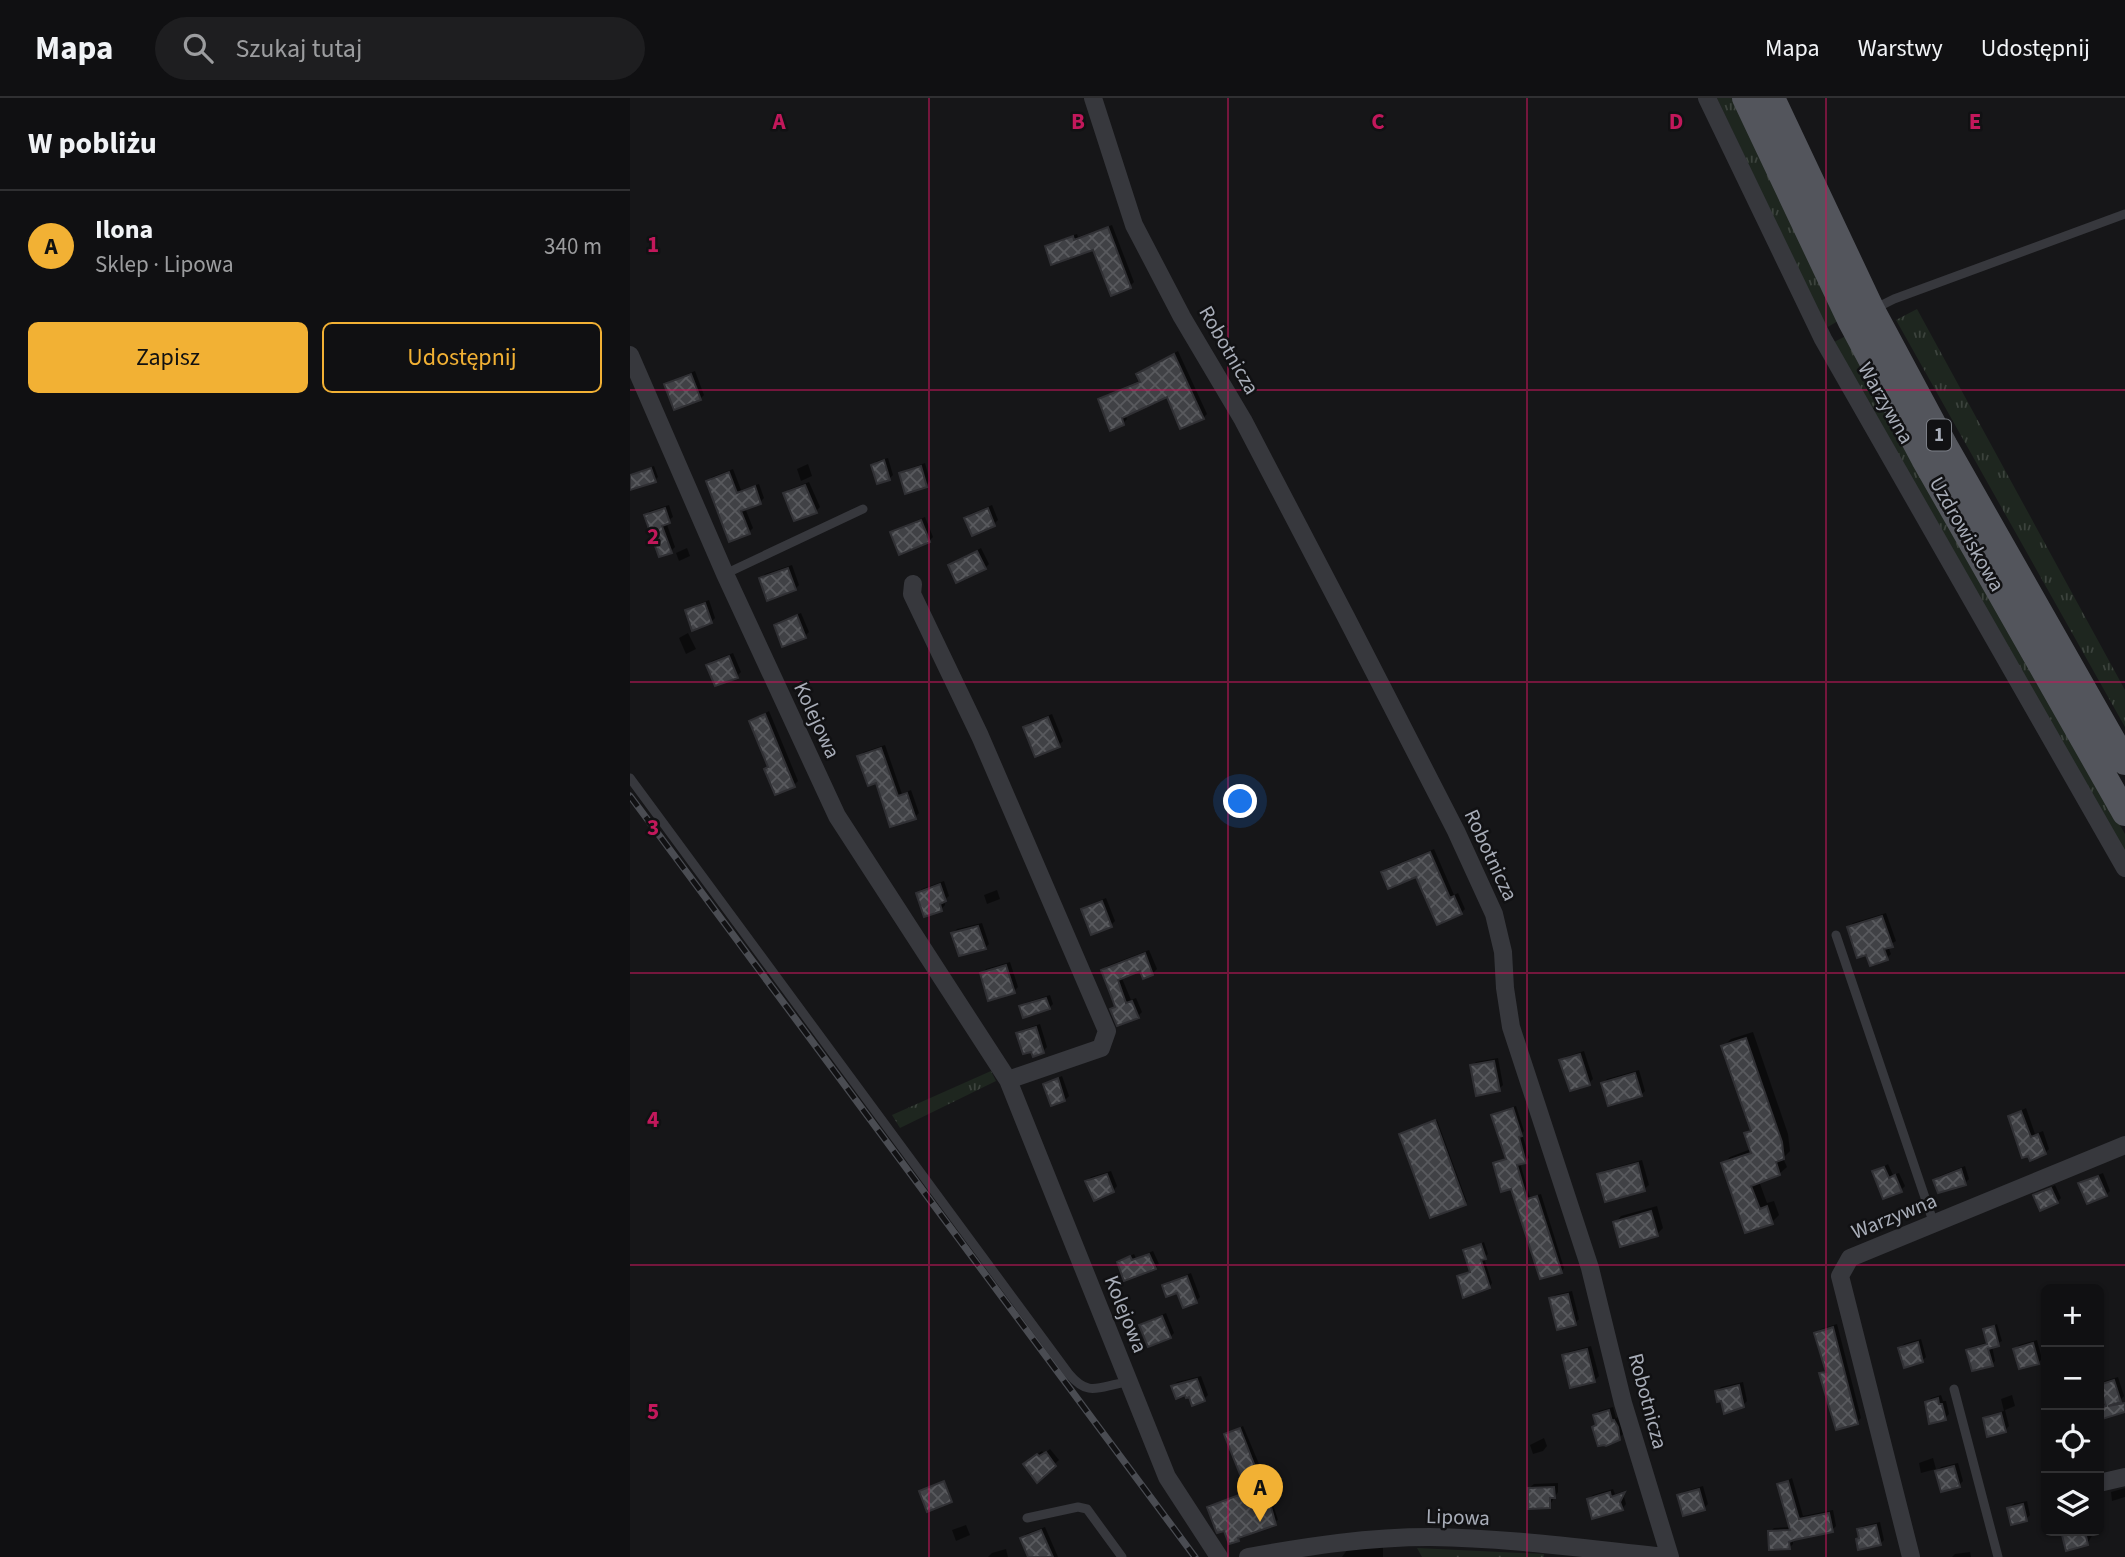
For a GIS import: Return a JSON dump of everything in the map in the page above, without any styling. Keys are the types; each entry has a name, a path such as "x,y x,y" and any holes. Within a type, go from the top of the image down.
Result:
{"main road":[{"name":"Uzdrowiskowa","path":"1745,98 1793,204 1894,402 2125,813"},
{"name":"Uzdrowiskowa","path":"1772,98 1872,310 1945,446 2125,762"}],"street":[{"name":"Robotnicza","path":"1093,98 1134,225 1182,317 1243,420 1327,580 1456,831 1494,914 1503,952 1504,988 1511,1027 1590,1268 1623,1404 1668,1557"},
{"name":"Warzywna","path":"1707,98 1823,339 2125,868"},
{"name":"Kolejowa","path":"630,355 725,574 837,816 1008,1080 1167,1477 1219,1557"},
{"path":"913,584 912,594 980,736 1107,1031 1101,1048 1008,1080"},
{"name":"Warzywna","path":"1911,1557 1840,1276 1850,1258 2125,1145"},
{"path":"2104,1482 2125,1477"},
{"name":"Lipowa","path":"1248,1557 1357,1540 1429,1537 1529,1543 1668,1557"}],"lane":[{"path":"1872,310 1933,284 2125,214"},
{"path":"725,574 863,509"},
{"path":"630,778 1069,1374 1080,1387 1088,1389 1129,1382"},
{"path":"1836,935 1934,1224"},
{"path":"1954,1389 1998,1557"},
{"path":"1027,1518 1078,1507 1087,1509 1122,1557"}],"green space":[{"path":"1717,98 1735,98 1838,321 1826,328"},
{"path":"1917,309 2125,690 2125,727 1896,320"},
{"path":"1846,336 1982,584 2125,834 2125,860 1834,342"},
{"path":"991,1071 996,1081 900,1128 892,1115"},
{"path":"1417,1548 1544,1554 1544,1557 1422,1557"}],"building":[{"path":"1108,227 1131,288 1111,296 1093,250 1051,265 1045,246 1073,236 1074,240"},
{"path":"1174,354 1204,419 1180,429 1167,397 1122,418 1124,425 1110,431 1098,399 1140,382 1136,374"},
{"path":"691,374 701,400 674,410 664,384"},
{"path":"884,460 890,480 877,484 871,465"},
{"path":"921,466 927,487 905,494 899,473"},
{"path":"651,468 656,482 630,490 630,475"},
{"path":"729,472 737,493 755,486 761,504 741,511 750,534 729,542 706,481"},
{"path":"805,485 817,513 794,521 783,493"},
{"path":"665,508 670,523 662,526 672,553 659,557 644,515"},
{"path":"988,508 995,526 972,536 964,518"},
{"path":"921,520 930,542 899,555 890,532"},
{"path":"977,551 986,569 956,583 948,565"},
{"path":"788,568 796,590 767,601 759,578"},
{"path":"705,603 712,623 692,631 685,610"},
{"path":"797,615 806,638 782,647 774,625"},
{"path":"729,656 738,678 715,686 706,665"},
{"path":"765,714 795,787 775,795 764,769 768,767 749,721"},
{"path":"1048,717 1060,747 1035,757 1023,727"},
{"path":"881,748 898,796 907,793 916,819 890,827 876,783 868,786 857,756"},
{"path":"1430,852 1450,898 1454,896 1462,914 1437,925 1416,877 1388,889 1381,872"},
{"path":"940,884 946,901 940,904 942,911 924,917 916,893"},
{"path":"1102,901 1112,927 1091,935 1081,909"},
{"path":"1882,916 1893,947 1884,949 1888,960 1870,966 1866,955 1857,958 1847,927"},
{"path":"978,926 986,949 959,956 951,933"},
{"path":"1145,953 1153,975 1143,979 1140,971 1118,980 1126,1003 1132,1001 1139,1018 1117,1026 1110,1009 1115,1007 1101,970"},
{"path":"1006,965 1015,993 988,1001 980,973"},
{"path":"1046,998 1050,1009 1023,1018 1019,1006"},
{"path":"1036,1027 1044,1053 1033,1057 1031,1052 1023,1054 1016,1033"},
{"path":"1746,1038 1782,1142 1784,1159 1776,1162 1780,1175 1751,1186 1760,1209 1767,1206 1773,1224 1745,1233 1721,1163 1751,1153 1744,1133 1751,1131 1721,1046"},
{"path":"1580,1054 1590,1085 1570,1091 1559,1060"},
{"path":"1494,1061 1500,1091 1476,1096 1470,1065"},
{"path":"1635,1073 1642,1096 1608,1106 1601,1083"},
{"path":"1058,1078 1065,1101 1051,1106 1043,1084"},
{"path":"1513,1108 1522,1136 1519,1137 1526,1163 1517,1165 1527,1199 1537,1196 1562,1273 1540,1279 1511,1189 1501,1192 1493,1163 1506,1159 1491,1115"},
{"path":"2021,1111 2031,1137 2038,1134 2046,1154 2030,1161 2028,1156 2022,1158 2008,1116"},
{"path":"1435,1120 1466,1205 1430,1218 1399,1134"},
{"path":"1638,1163 1645,1191 1605,1202 1597,1174"},
{"path":"1884,1167 1889,1178 1895,1175 1902,1192 1883,1199 1872,1171"},
{"path":"1961,1169 1966,1185 1938,1193 1933,1180"},
{"path":"1107,1174 1114,1192 1094,1201 1085,1181"},
{"path":"2098,1176 2107,1196 2087,1204 2078,1183"},
{"path":"2051,1188 2058,1203 2040,1211 2033,1195"},
{"path":"1651,1211 1658,1236 1620,1247 1613,1222"},
{"path":"1481,1244 1486,1259 1481,1260 1490,1288 1463,1298 1457,1276 1470,1272 1463,1250"},
{"path":"1149,1254 1156,1269 1124,1281 1117,1262 1130,1256 1132,1260"},
{"path":"1187,1276 1197,1303 1183,1308 1177,1293 1166,1297 1162,1285"},
{"path":"1568,1294 1576,1325 1557,1330 1549,1298"},
{"path":"1162,1316 1171,1338 1148,1347 1139,1325"},
{"path":"1994,1326 1999,1346 1988,1349 1993,1366 1972,1371 1966,1350 1987,1344 1983,1329"},
{"path":"1833,1327 1858,1424 1836,1430 1819,1373 1826,1372 1814,1333"},
{"path":"1918,1342 1923,1362 1904,1368 1898,1348"},
{"path":"2033,1343 2039,1364 2019,1369 2013,1349"},
{"path":"1587,1349 1595,1382 1570,1388 1562,1355"},
{"path":"1197,1379 1205,1401 1192,1406 1189,1397 1186,1398 1185,1395 1176,1399 1171,1386"},
{"path":"2114,1380 2121,1402 2108,1406 2125,1403 2125,1412 2104,1418 2104,1383"},
{"path":"1739,1385 1744,1407 1724,1414 1721,1401 1717,1402 1715,1391"},
{"path":"1938,1398 1946,1420 1929,1424 1925,1402"},
{"path":"1609,1410 1612,1421 1614,1420 1618,1427 1620,1440 1606,1446 1598,1446 1592,1427 1596,1425 1593,1415"},
{"path":"2001,1413 2006,1432 1987,1437 1983,1418"},
{"path":"1240,1428 1261,1482 1264,1482 1276,1525 1238,1538 1239,1541 1229,1544 1224,1531 1217,1533 1207,1507 1247,1492 1224,1434"},
{"path":"1046,1452 1056,1466 1037,1483 1023,1464 1037,1454 1039,1456"},
{"path":"1954,1466 1960,1487 1941,1492 1935,1471"},
{"path":"944,1481 952,1502 927,1512 919,1491"},
{"path":"1788,1481 1799,1519 1829,1513 1833,1532 1794,1540 1789,1542 1790,1549 1769,1550 1768,1531 1790,1530 1777,1484"},
{"path":"1554,1487 1555,1498 1550,1498 1550,1508 1528,1509 1528,1488"},
{"path":"1699,1489 1705,1510 1683,1516 1677,1495"},
{"path":"1610,1492 1611,1497 1625,1492 1620,1502 1623,1510 1592,1519 1587,1499"},
{"path":"2023,1504 2027,1521 2011,1525 2007,1508"},
{"path":"1876,1525 1881,1545 1858,1550 1857,1529"},
{"path":"1041,1530 1053,1557 1028,1557 1020,1538"},
{"path":"2062,1536 2086,1536 2088,1545 2066,1551"}],"railway":[{"path":"630,796 1195,1557"}],"place":[{"name":"Ilona","path":"1260,1522"}]}
